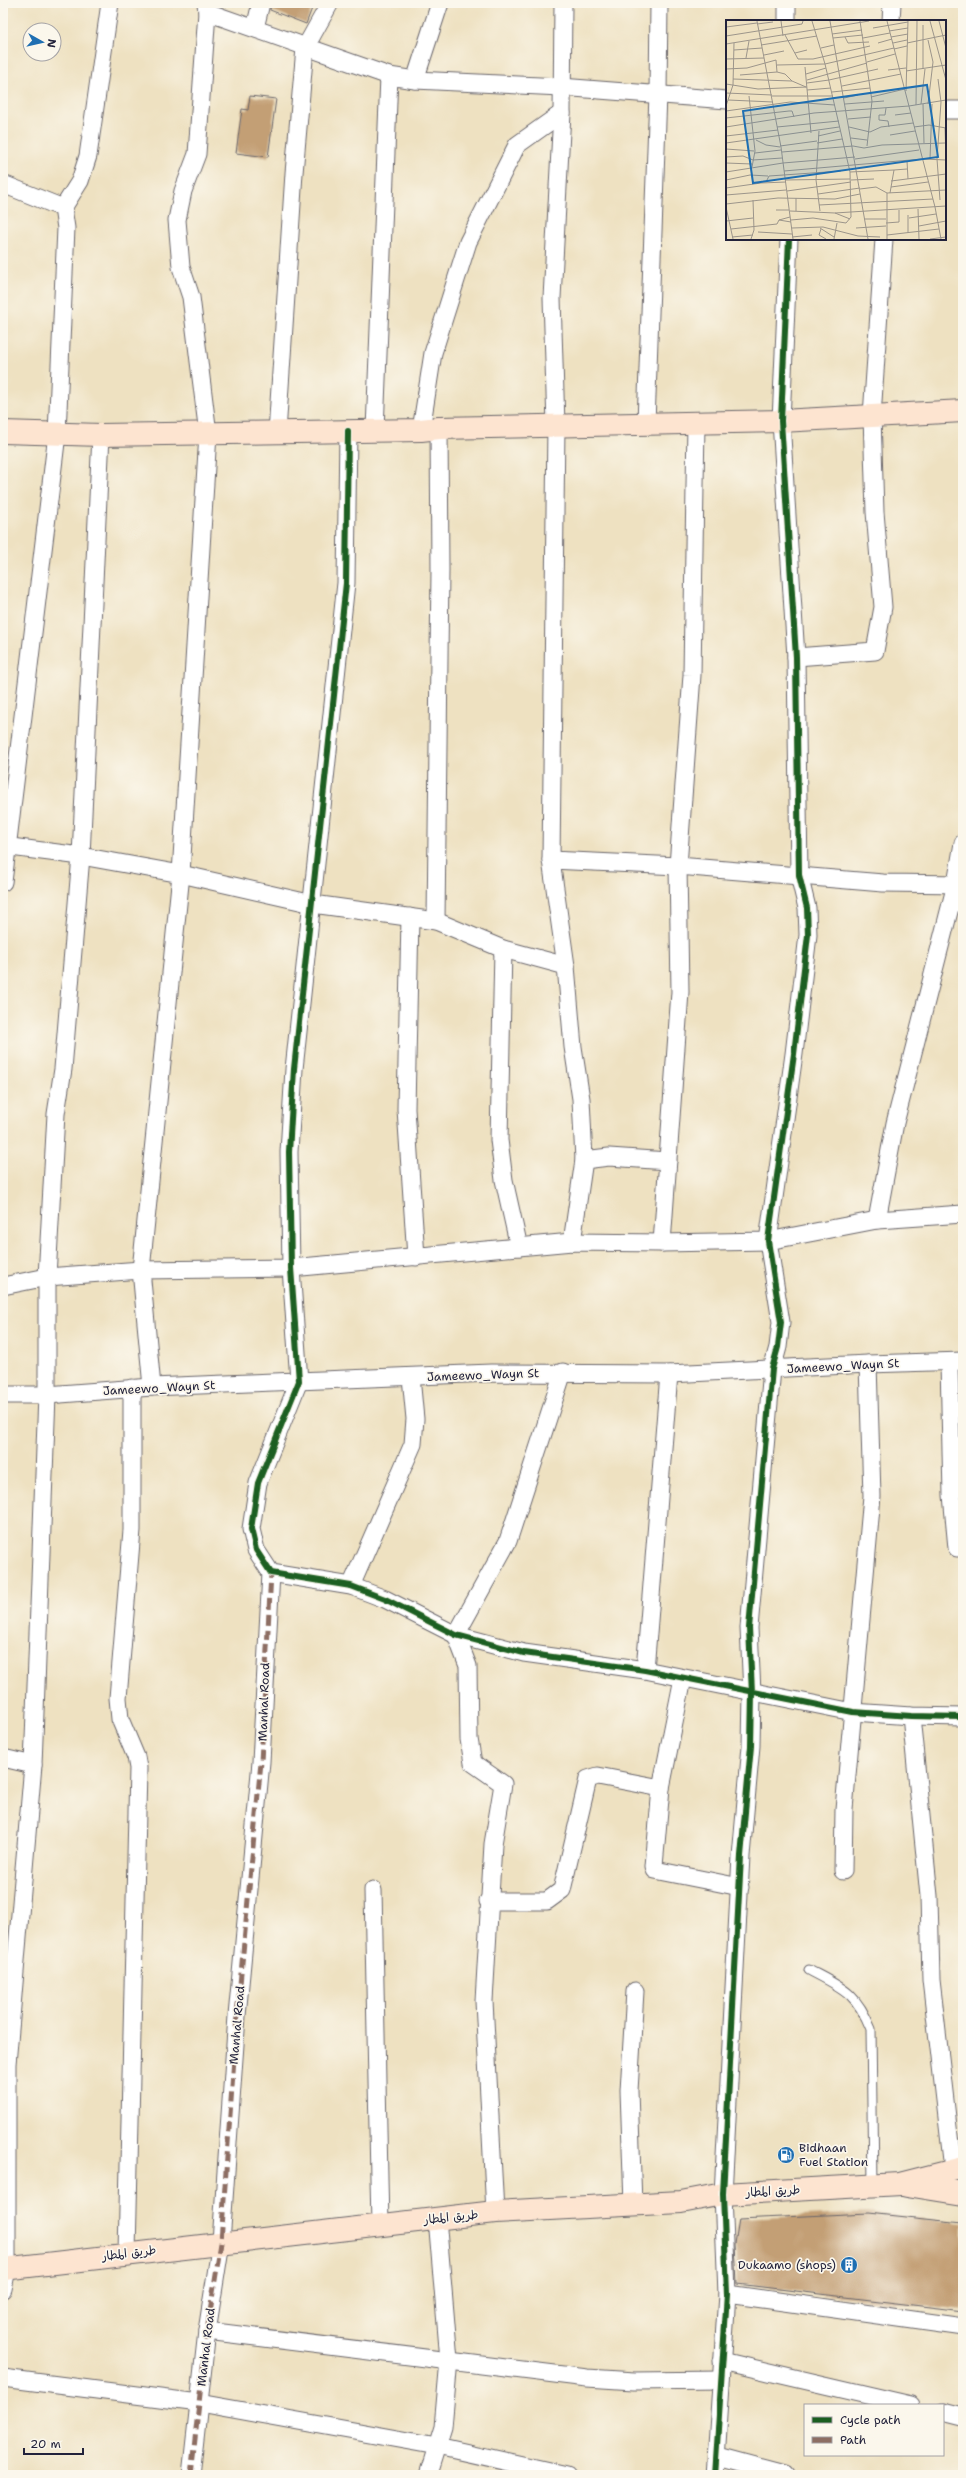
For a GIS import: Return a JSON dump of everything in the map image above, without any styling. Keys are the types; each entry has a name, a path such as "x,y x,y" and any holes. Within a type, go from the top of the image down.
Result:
{"main road":[{"path":"3,432 101,435 277,433 556,425 782,421 963,411"},
{"name":"طريق المطار","path":"900,2184 958,2169"},
{"name":"طريق المطار","path":"4,2276 127,2253 495,2212 681,2202 723,2194 873,2185 900,2184 963,2194"}],"street":[{"path":"3,882 4,846 57,434 66,228 63,208 80,181 88,156 110,3"},
{"path":"255,28 261,3"},
{"path":"277,433 294,172 305,48 330,3"},
{"path":"415,80 440,3"},
{"path":"563,3 561,87 562,113 552,298 556,425 551,860 566,966 573,1047 581,1099 584,1160 572,1242"},
{"path":"646,423 658,94 659,3"},
{"path":"786,3 787,20"},
{"path":"891,20 892,3"},
{"path":"152,1387 141,1270 181,874 208,434 191,298 181,267 177,220 183,191 196,154 206,8 305,48 389,76 415,80 561,87 726,100"},
{"path":"375,430 389,76"},
{"path":"946,110 963,110"},
{"path":"436,921 440,570 430,429 433,352 468,242 517,144 562,113"},
{"path":"3,184 63,208"},
{"path":"715,2475 718,2457 722,2361 727,2294 723,2194 740,1887 751,1746 752,1693 749,1628 772,1369 778,1347 781,1322 768,1240 794,1054 808,934 807,908 799,875 796,657 782,421 789,240"},
{"path":"796,657 875,651 883,606 876,512 872,416 884,240"},
{"path":"662,1243 680,992 678,866 692,675 696,423"},
{"path":"348,431 346,522 347,570 313,904 294,1069 288,1152 291,1268 299,1381 258,1484 251,1528 256,1550 271,1573 351,1586 386,1599 456,1635 524,1654 645,1670 752,1693 853,1712 911,1716 963,1716"},
{"path":"4,2276 5,2064 33,1765 47,1395 47,1277 56,1114 63,1070 81,856 101,435"},
{"path":"877,1220 895,1123 960,884 963,843"},
{"path":"4,846 81,856 181,874 313,904 436,921 503,949 566,966"},
{"path":"551,860 678,866 883,883 960,884"},
{"path":"410,917 406,1109 416,1257"},
{"path":"503,949 499,1140 504,1180 519,1247"},
{"path":"584,1160 609,1157 668,1161"},
{"path":"3,1286 47,1277 141,1270 291,1268 572,1242 662,1243 768,1240 877,1220 963,1214"},
{"path":"956,1362 952,1495 957,1548"},
{"name":"Jameewo_Wayn St","path":"3,1395 47,1395 152,1387 411,1377 563,1372 669,1374 868,1364 956,1362"},
{"path":"843,1871 844,1809 872,1496 868,1364"},
{"path":"456,1635 508,1541 563,1372"},
{"path":"645,1670 669,1374"},
{"path":"351,1586 412,1444 415,1419 411,1377"},
{"path":"127,2253 138,1768 136,1757 120,1719 118,1698 132,1530 132,1388"},
{"name":"Manhal Road","path":"191,2475 207,2331 221,2242 237,2016 261,1762 271,1573"},
{"path":"456,1635 468,1666 469,1738 474,1764 503,1784 492,1844 484,2001 495,2212"},
{"path":"683,1678 662,1788 654,1866 656,1870 740,1887"},
{"path":"911,1716 929,1896 932,1980 958,2169"},
{"path":"3,1758 33,1765"},
{"path":"488,1901 547,1901 562,1890 588,1779 598,1776 662,1788"},
{"path":"373,1890 380,2225"},
{"path":"633,2204 629,2090 635,1991"},
{"path":"428,2475 443,2427 449,2360 437,2218"},
{"path":"727,2294 963,2327"},
{"path":"207,2331 587,2378 634,2381 721,2380"},
{"path":"722,2361 907,2404"},
{"path":"3,2378 199,2403 437,2446 567,2475"},
{"path":"944,2412 963,2417"},
{"path":"718,2457 786,2475"}],"lane":[{"path":"809,1970 845,1989 862,2008 871,2029 873,2185"}],"building":[{"path":"271,3 314,3 306,24 270,10"},
{"path":"250,96 276,99 268,157 236,153 242,109 248,110"},
{"name":"Dukaamo (shops)","path":"869,2213 963,2223 963,2311 737,2284 735,2244 739,2219"}],"marked path":[{"path":"191,2475 207,2331 221,2242 237,2016 261,1762 271,1573"}],"cycle path":[{"path":"715,2475 727,2294 723,2194 741,1856 751,1746 752,1693 749,1628 772,1369 778,1347 781,1322 768,1241 794,1054 808,935 807,908 799,875 796,657 781,421 789,240"},
{"path":"348,431 346,583 294,1069 289,1152 291,1268 299,1381 258,1483 251,1529 256,1550 271,1573 351,1586 385,1599 456,1635 524,1653 645,1670 853,1712 911,1716 963,1717"}],"place":[{"name":"Bidhaan Fuel Station","path":"786,2155"},
{"name":"Dukaamo (shops)","path":"849,2265"}]}
